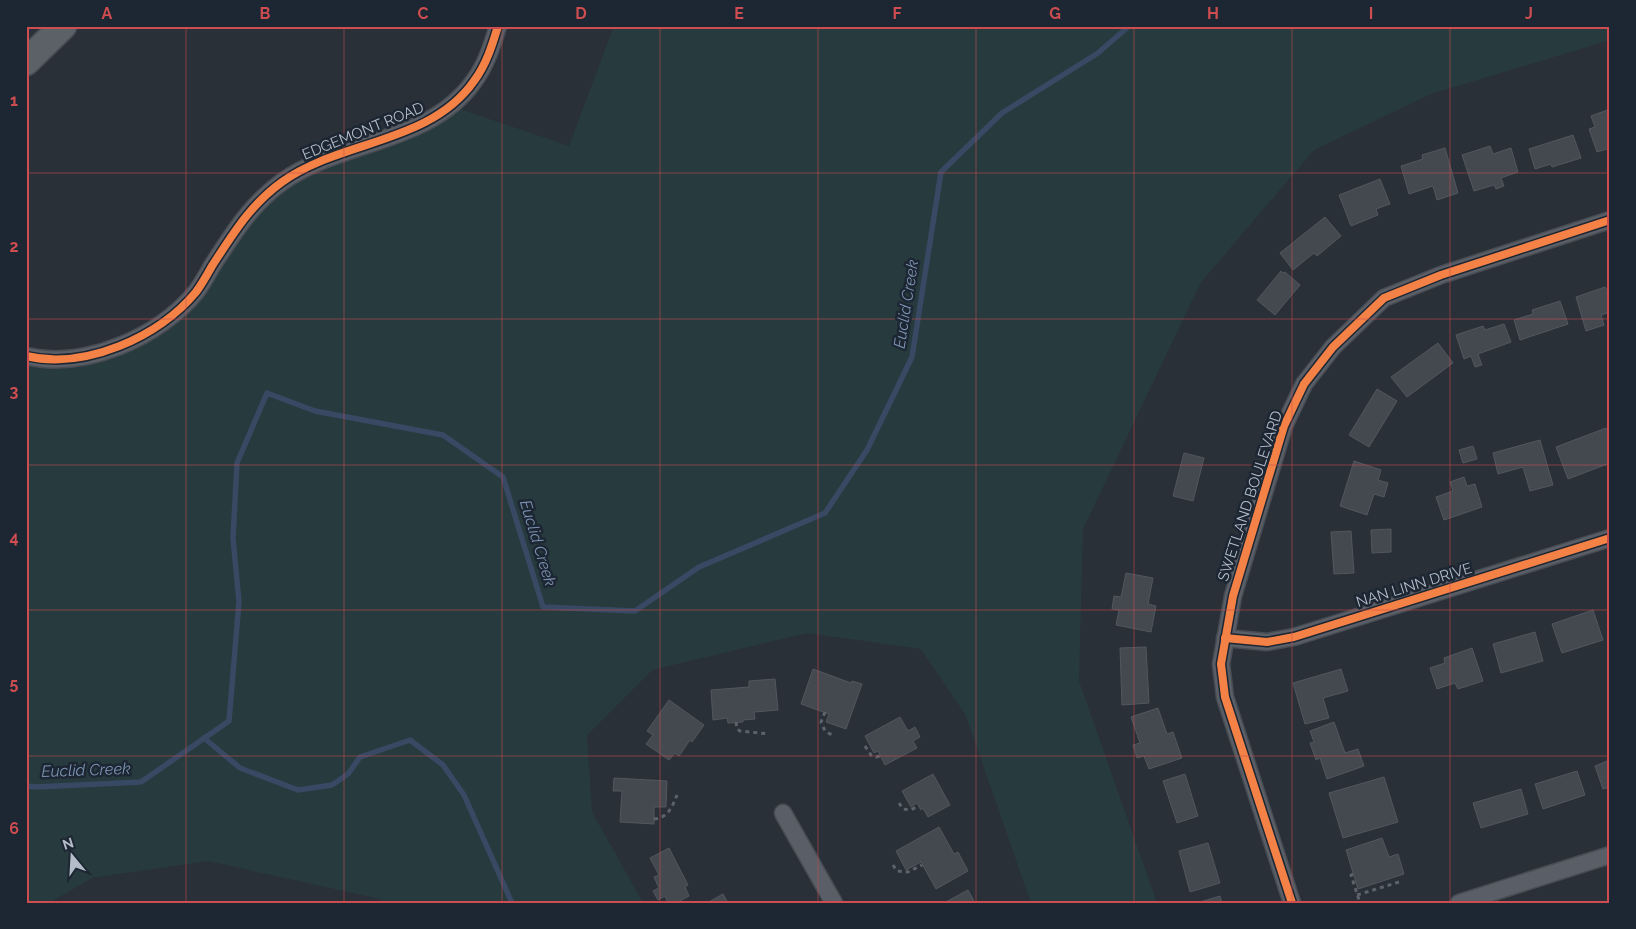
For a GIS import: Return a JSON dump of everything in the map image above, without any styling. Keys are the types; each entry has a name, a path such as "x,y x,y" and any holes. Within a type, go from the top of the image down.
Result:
{"main road":[{"path":"26,62 63,26"}],"street":[{"name":"EDGEMONT ROAD","path":"26,356 60,359 82,357 107,351 130,342 155,328 196,292 238,225 256,204 282,182 325,160 394,136 425,122 451,106 474,82 489,56 498,26"},
{"name":"SWETLAND BOULEVARD","path":"1292,903 1225,697 1221,664 1233,596 1284,426 1304,384 1333,347 1384,298 1441,275 1610,220"},
{"name":"NAN LINN DRIVE","path":"1225,638 1267,642 1294,637 1610,538"},
{"path":"783,813 834,903"},
{"path":"1459,903 1610,855"}],"path":[{"path":"825,712 821,722 825,731 832,735"},
{"path":"736,722 737,730 769,734"},
{"path":"865,746 871,755 880,756"},
{"path":"654,819 667,814 672,808 677,795"},
{"path":"899,803 903,809 910,810 918,806"},
{"path":"893,865 897,871 905,873 922,865"},
{"path":"1354,874 1351,875 1360,903"},
{"path":"1357,895 1399,882"}],"green space":[{"path":"614,26 1610,26 1610,40 1431,94 1314,150 1201,282 1083,529 1079,681 1157,903 1031,903 966,716 921,649 807,633 652,670 587,735 592,812 643,903 384,903 380,899 208,861 92,878 49,903 26,903 26,356 60,359 155,328 282,182 451,106 569,146"}],"building":[{"path":"1610,109 1610,148 1597,152 1589,129 1595,127 1591,116"},
{"path":"1573,135 1581,158 1552,167 1551,164 1535,169 1529,149"},
{"path":"1490,146 1493,154 1511,148 1518,172 1501,178 1504,186 1496,189 1494,185 1474,191 1462,155"},
{"path":"1445,148 1458,193 1437,200 1433,186 1409,194 1401,166 1423,159 1422,155"},
{"path":"1380,179 1390,204 1376,209 1378,215 1351,226 1339,195"},
{"path":"1325,217 1341,236 1317,256 1314,253 1293,270 1280,253"},
{"path":"1281,271 1285,272 1300,285 1275,315 1257,300"},
{"path":"1605,287 1606,289 1610,288 1610,312 1601,315 1604,325 1586,331 1576,297"},
{"path":"1560,301 1568,324 1520,340 1514,320 1533,314 1532,310"},
{"path":"1504,324 1511,342 1478,354 1482,365 1475,367 1471,356 1464,359 1456,335 1483,326 1485,330"},
{"path":"1438,343 1453,363 1407,397 1391,377"},
{"path":"1377,389 1397,401 1369,447 1349,435"},
{"path":"1606,428 1610,438 1610,463 1568,479 1556,447"},
{"path":"1540,440 1553,485 1530,491 1523,467 1498,474 1493,453"},
{"path":"1473,446 1477,459 1463,463 1459,450"},
{"path":"1184,453 1204,458 1193,501 1173,496"},
{"path":"1354,461 1381,470 1378,480 1388,483 1384,497 1374,494 1367,515 1340,506"},
{"path":"1464,477 1467,486 1475,484 1482,507 1444,520 1436,497 1453,491 1450,482"},
{"path":"1391,529 1391,552 1372,553 1371,530"},
{"path":"1351,531 1354,573 1334,574 1331,532"},
{"path":"1126,573 1153,578 1148,604 1156,606 1151,632 1116,625 1119,610 1112,609 1114,596 1121,597"},
{"path":"1593,610 1603,640 1562,653 1552,624"},
{"path":"1535,632 1543,661 1501,673 1493,644"},
{"path":"1146,647 1149,703 1122,705 1120,648"},
{"path":"1472,648 1483,681 1458,689 1455,683 1437,689 1430,668 1445,663 1444,658"},
{"path":"813,669 851,683 852,681 862,684 846,729 826,722 829,714 801,704"},
{"path":"1341,669 1348,691 1323,698 1329,718 1305,724 1293,683"},
{"path":"775,679 778,710 754,712 755,719 743,720 743,722 728,723 727,718 713,720 711,690 749,687 749,681"},
{"path":"669,700 704,725 679,756 675,753 669,760 646,744 653,735 647,731"},
{"path":"1158,708 1167,734 1173,732 1182,758 1149,769 1144,756 1137,758 1133,745 1140,743 1131,717"},
{"path":"900,717 908,731 915,727 920,737 913,741 917,748 885,765 878,751 874,753 865,736"},
{"path":"1334,722 1345,753 1358,749 1364,766 1327,779 1320,758 1316,760 1310,743 1314,742 1310,731"},
{"path":"1610,760 1610,787 1603,789 1595,766"},
{"path":"1577,771 1585,795 1543,809 1535,784"},
{"path":"933,774 950,805 928,817 923,808 921,810 917,803 911,807 902,791"},
{"path":"1185,774 1198,816 1177,823 1163,781"},
{"path":"1384,777 1398,822 1343,838 1329,793"},
{"path":"614,778 667,781 666,807 654,807 654,824 620,822 622,791 613,791"},
{"path":"1521,789 1528,814 1481,828 1473,803"},
{"path":"939,827 954,854 958,852 968,871 936,889 921,862 906,870 896,851"},
{"path":"1382,838 1389,857 1398,854 1404,874 1358,889 1346,850"},
{"path":"1208,843 1220,883 1190,892 1179,851"},
{"path":"669,848 688,885 685,887 689,896 676,903 668,903 665,896 658,900 653,891 659,888 654,877 659,875 650,858"},
{"path":"968,890 975,903 944,903"},
{"path":"723,894 728,903 707,903"},
{"path":"1220,896 1222,903 1197,903"}],"waterway":[{"name":"Euclid Creek","path":"26,786 141,782 229,721 239,602 233,538 237,463 267,393 315,411 443,435 503,477 543,607 635,611 699,567 825,513 867,450 912,357 941,172 1002,113 1098,53 1129,26"},
{"path":"204,738 240,768 298,790 332,785 348,774 360,757 410,740 443,765 464,795 512,903"}],"cycle path":[{"path":"26,356 49,359 96,354 142,336 162,323 196,292 227,243 251,210 282,182 305,168 330,157 409,130 434,117 455,102 474,81 482,68 498,26"},
{"path":"1292,903 1225,697 1221,664 1233,596 1284,426 1304,384 1333,347 1384,298 1441,275 1610,220"},
{"path":"1225,638 1267,642 1294,637 1610,538"}]}
